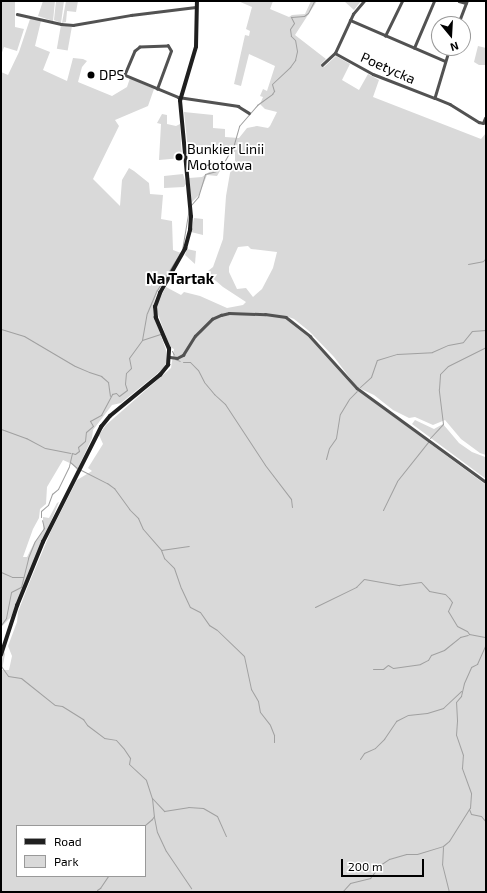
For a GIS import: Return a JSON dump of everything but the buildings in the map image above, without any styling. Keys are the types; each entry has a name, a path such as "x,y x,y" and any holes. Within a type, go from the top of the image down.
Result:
{"street":[{"path":"1,655 17,606 43,542 79,467 101,427 121,406 164,372 170,357 169,349 156,318 155,307 160,293 185,250 191,223 181,98 196,47 197,1"},
{"path":"322,65 335,53 350,20 364,1"},
{"path":"385,36 402,1"},
{"path":"414,48 434,1"},
{"path":"459,1 467,2 461,16"},
{"path":"17,14 61,24 74,25 131,15 196,7"},
{"path":"350,20 445,61"},
{"path":"157,89 171,54 168,46 138,48 125,75 157,89 181,98 238,106 250,114"},
{"name":"Poetycka","path":"335,53 373,74 435,98 484,124"},
{"path":"435,98 447,56"},
{"path":"484,124 485,118"},
{"path":"170,357 178,358 183,355 195,336 212,320 221,315 265,314 286,317 310,336 362,392 398,416 486,482"}],"green space":[{"path":"1,1 15,1 15,27 24,29 17,51 4,47 1,55"},
{"path":"43,1 55,1 53,21 38,16"},
{"path":"56,1 64,1 61,23 54,20"},
{"path":"66,1 78,1 76,12 67,11 66,22 62,23"},
{"path":"238,1 273,1 270,9 289,17 292,15 305,14 311,1 317,1 295,35 326,59 321,64 324,67 336,56 350,64 342,80 359,90 368,74 379,80 373,97 481,139 486,133 486,455 480,453 461,439 445,420 433,425 415,417 409,418 393,410 374,395 356,386 334,357 309,331 294,319 286,316 306,332 335,363 355,388 486,485 486,892 1,892 1,661 4,651 5,654 2,670 9,670 12,656 8,646 17,622 18,612 28,586 51,531 77,480 92,471 88,468 103,444 99,435 106,425 171,368 174,349 170,347 156,309 157,303 166,287 181,295 184,292 200,296 227,308 243,305 246,302 223,287 209,275 211,273 208,271 213,267 223,239 226,196 230,173 235,162 235,152 188,150 184,112 213,115 213,128 225,129 225,137 239,138 247,128 257,126 268,128 270,126 277,112 265,109 260,104 263,97 260,96 263,89 267,91 275,66 249,54 241,86 234,84 245,35 249,36 250,31 246,29 252,7","holes":["248,246 251,249 277,252 273,268 262,289 253,297 246,288 237,289 229,272 229,267 238,247"]},
{"path":"344,1 361,1 354,10"},
{"path":"33,18 41,21 35,46 50,52 43,70 67,81 73,58 83,59 87,61 82,67 78,82 112,96 127,87 130,78 154,89 148,106 115,120 119,126 93,179 120,206 122,180 129,168 149,183 150,194 163,195 161,219 172,221 173,250 181,253 157,293 153,306 154,316 166,350 167,361 163,369 121,403 112,405 93,430 92,438 77,470 72,464 63,460 47,487 46,504 40,509 39,518 33,529 23,557 27,557 34,543 43,532 43,517 49,518 59,502 11,617 1,627 1,72 8,75 19,52 30,19"},
{"path":"61,25 72,27 68,51 57,49"},
{"path":"478,46 486,48 486,65 479,65 474,62"},
{"path":"162,114 167,115 167,124 176,126 180,124 182,158 159,160 161,124 157,123"},
{"path":"222,163 224,164 217,176 207,175 199,195 190,204 189,178 202,177"},
{"path":"183,174 186,184 184,187 164,188 164,176"},
{"path":"194,218 203,219 203,235 191,232"},
{"path":"187,249 196,251 195,264 185,255"},
{"path":"415,420 434,429 443,424 459,443 472,452 485,457 486,479 412,424"}],"waterway":[{"path":"191,205 198,197 205,174 216,171 223,164 234,144 239,126 257,105 272,94 274,91 272,84 290,67 295,60 297,51 295,40 291,36 290,29 294,23 291,17 304,16 308,13 314,1"},
{"path":"41,517 41,511 48,505 52,494 58,489 69,466 72,453 75,454 79,451 78,447 85,441 86,432 93,426 90,421 101,415 112,394 116,393 119,396 127,390 125,384 126,373 131,368 129,358 142,340 147,313 157,290 182,250 189,208"},
{"path":"468,264 483,261 486,258"},
{"path":"1,329 24,336 75,366 101,376 108,382 110,396"},
{"path":"360,387 371,377 377,360 397,354 432,352 448,345 463,342 472,331 486,330"},
{"path":"142,340 161,334 164,342"},
{"path":"430,438 443,424 439,389 440,374 448,366 486,347"},
{"path":"172,351 174,355"},
{"path":"175,359 180,361"},
{"path":"183,362 190,362 198,370 204,382 225,404 265,465 291,499 292,507"},
{"path":"326,459 329,448 336,438 340,414 349,399 357,391"},
{"path":"1,429 26,438 45,448 71,453"},
{"path":"383,510 397,481 428,442"},
{"path":"70,462 77,468"},
{"path":"81,470 114,488 129,509 138,518 143,529 161,550 164,558 174,568 190,607 200,612 209,625 217,630 244,656 251,689 258,701 260,712 270,725 274,735 274,742"},
{"path":"1,625 6,618 11,592 21,587 28,558 35,541 44,528 42,520"},
{"path":"161,550 189,546"},
{"path":"1,572 12,577 23,577"},
{"path":"315,607 356,587 364,579 399,585 421,582 429,591 445,594 449,598 452,602 448,611 457,626 467,631 469,634 485,637"},
{"path":"373,669 383,669 388,665 393,668 420,664 428,660 431,655 444,650 460,637 468,635"},
{"path":"342,892 350,883 370,878 380,865 389,859 406,854 417,854 443,846 449,841 470,808 471,793 462,768 463,755 456,735 456,702 461,696 464,683 471,667 477,664 486,644"},
{"path":"1,666 8,676 21,678 55,705 62,706 83,719 87,725 104,738 116,740 130,758 129,764 146,780 152,798 154,816 145,825"},
{"path":"360,759 364,753 375,748 384,739 396,721 408,715 427,713 443,708 461,691"},
{"path":"152,798 164,811 188,807 203,808 217,816 226,836"},
{"path":"469,809 471,814 481,816 486,822"},
{"path":"154,817 157,832 166,851 191,888"},
{"path":"443,847 442,864 449,892"},
{"path":"97,890 107,877"}],"place":[{"name":"DPS","path":"91,75"},
{"name":"Bunkier Linii Mołotowa","path":"179,157"}],"district":[{"name":"Na Tartak","path":"180,279"}]}
